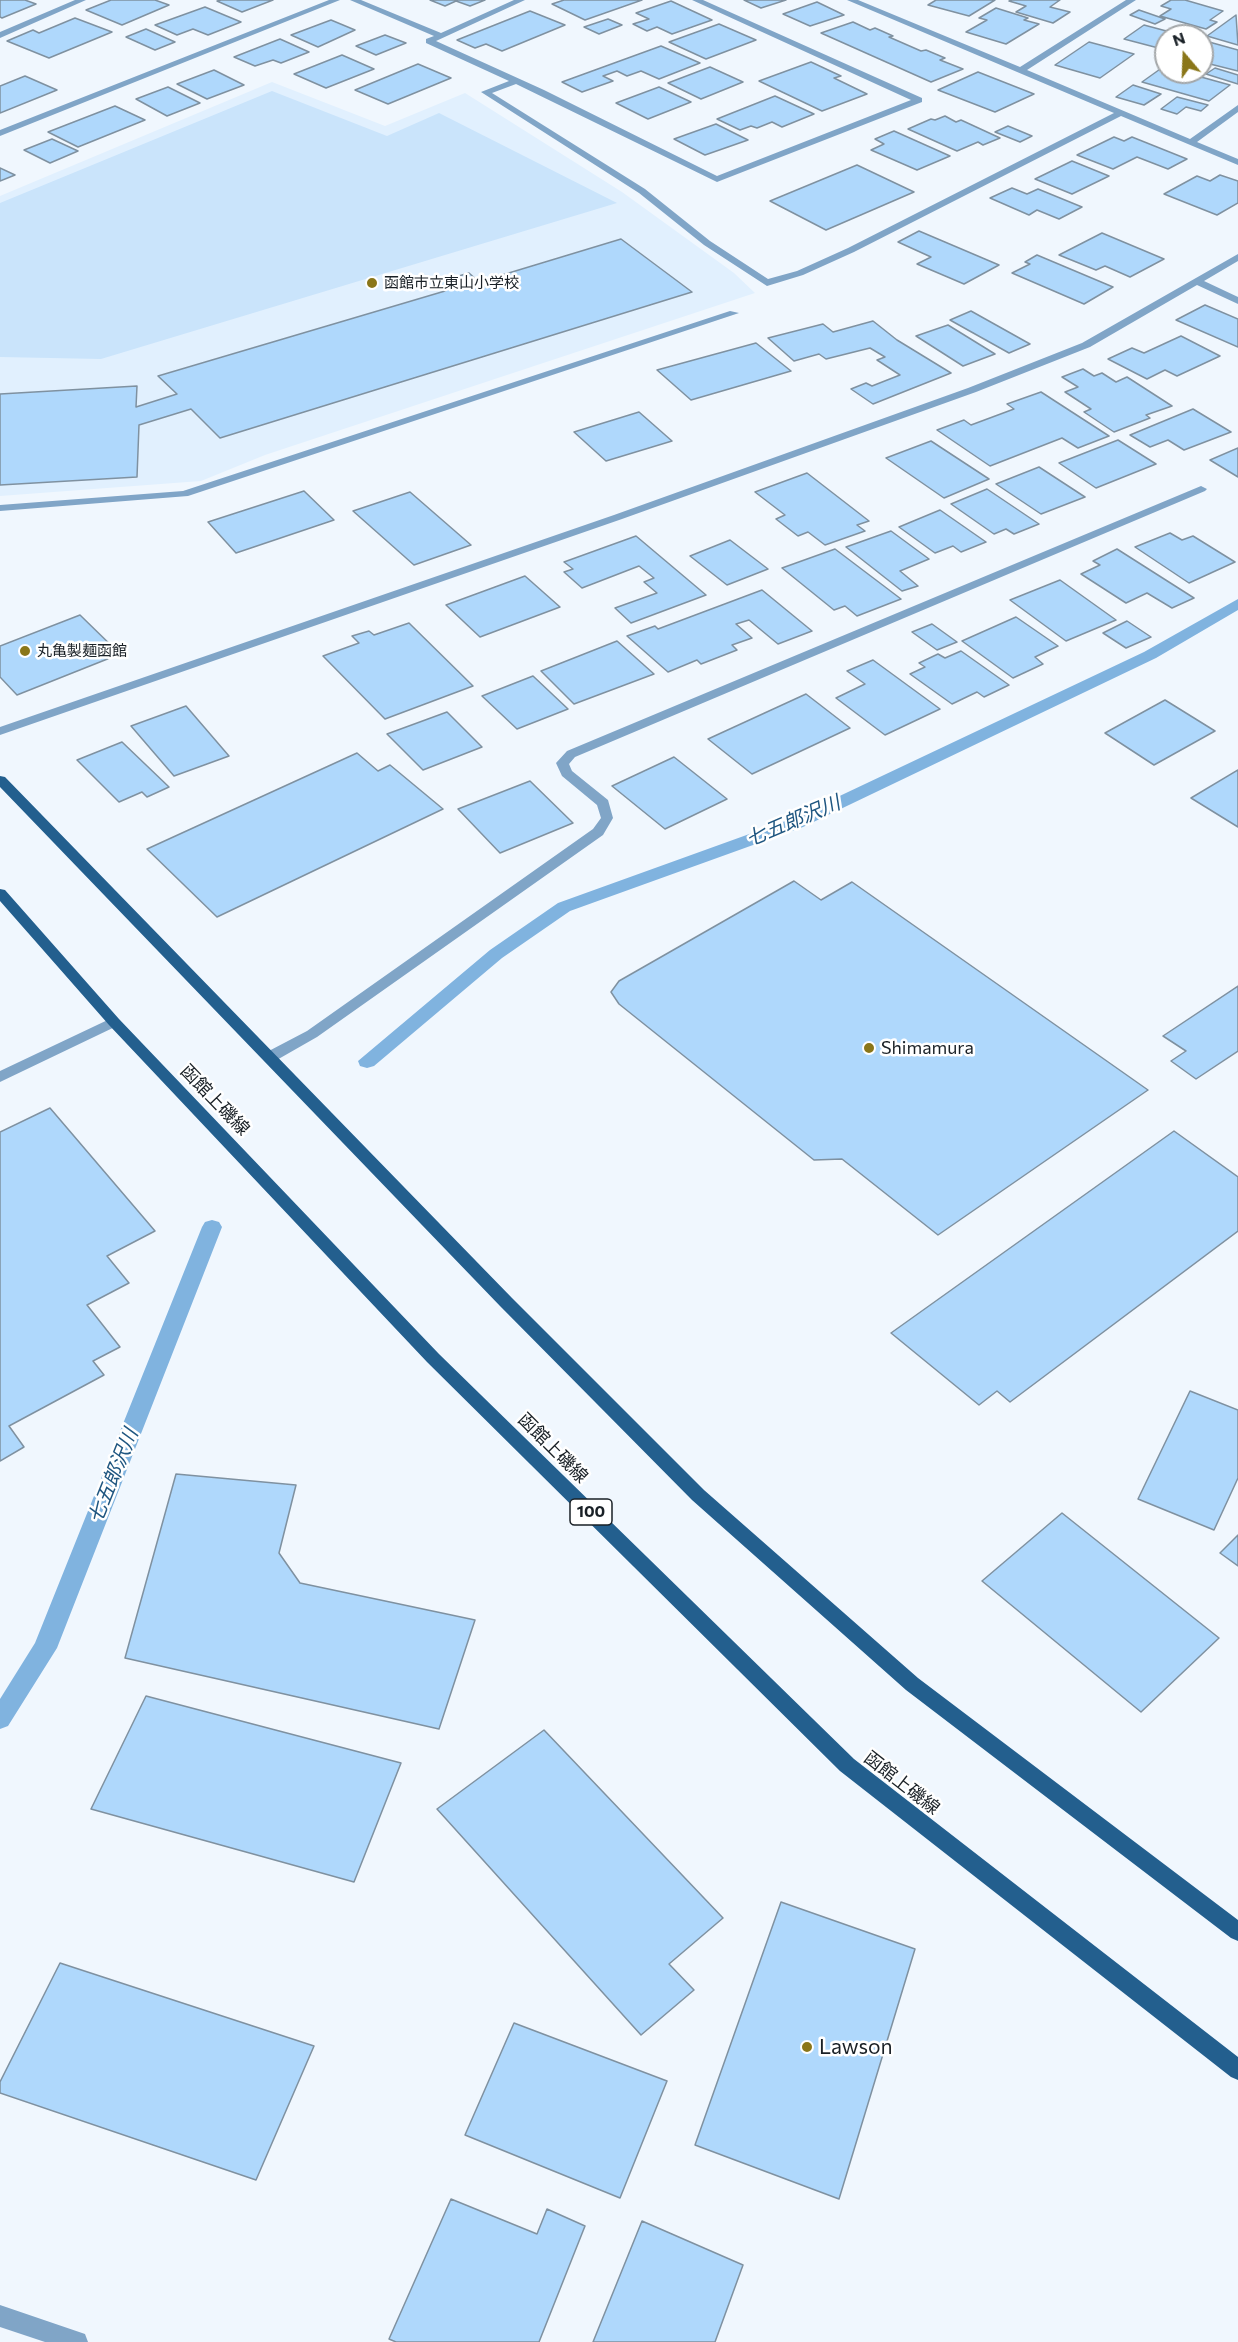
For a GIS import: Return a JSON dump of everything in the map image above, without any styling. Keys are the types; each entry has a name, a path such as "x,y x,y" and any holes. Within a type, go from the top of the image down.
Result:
{"main road":[{"path":"0,780 506,1302 698,1495 912,1684 1238,1932"},
{"name":"函館上磯線","path":"0,893 114,1022 433,1358 847,1765 1238,2070"}],"street":[{"path":"0,35 82,0"},
{"path":"0,133 336,0"},
{"path":"354,0 441,36"},
{"path":"521,0 429,41 717,179 919,100 696,0"},
{"path":"851,0 1238,162"},
{"path":"864,6 874,0"},
{"path":"1020,71 1132,0"},
{"path":"516,81 485,92 642,191 707,243 767,282 800,273 851,250 1121,113"},
{"path":"1191,142 1238,108"},
{"path":"0,731 607,521 972,390 1086,345 1238,257"},
{"path":"1196,281 1238,301"},
{"path":"0,508 184,494 734,314"},
{"path":"270,1057 312,1034 598,832 607,818 603,803 566,773 562,763 571,754 1201,489"},
{"path":"0,1077 114,1022"},
{"path":"0,2316 77,2342"}],"shaded area":[{"name":"函館市立東山小学校","path":"272,82 385,126 465,93 622,192 734,273 755,293 265,455 201,481 0,496 0,196"},
{"path":"272,91 387,136 439,113 617,203 101,359 0,357 0,203"}],"building":[{"path":"0,0 25,0 36,4 2,18 0,17"},
{"path":"111,0 155,0 169,5 122,25 86,10"},
{"path":"273,0 242,12 217,1"},
{"path":"430,0 485,0 470,6 456,1 445,6"},
{"path":"564,0 642,0 585,20 552,4"},
{"path":"744,0 786,0 761,8"},
{"path":"936,0 995,0 969,16 928,5"},
{"path":"1060,0 1050,7 1070,12 1053,23 1016,12 1026,6 1009,1"},
{"path":"1171,0 1185,0 1223,11 1210,20 1217,22 1214,24 1188,24 1160,16 1171,9 1161,6"},
{"path":"671,1 712,20 672,34 657,27 647,31 633,24 649,19 636,13"},
{"path":"817,2 844,15 810,26 783,14"},
{"path":"205,7 241,22 208,35 193,29 177,35 155,25"},
{"path":"996,8 1039,24 1006,44 966,32 987,20 979,18"},
{"path":"1139,10 1165,19 1155,24 1130,15"},
{"path":"530,11 565,25 502,51 486,44 475,48 457,40"},
{"path":"1236,15 1238,45 1214,38 1214,31"},
{"path":"75,18 112,32 49,58 7,41 33,30 39,33"},
{"path":"608,19 622,25 599,34 584,27"},
{"path":"331,20 355,30 318,47 291,35"},
{"path":"853,22 870,30 875,28 921,51 926,50 945,58 940,60 963,69 931,82 821,33"},
{"path":"719,24 756,40 706,59 669,42"},
{"path":"1144,25 1154,28 1154,47 1124,39"},
{"path":"146,29 175,42 155,50 126,37"},
{"path":"385,35 406,43 376,55 356,46"},
{"path":"280,39 309,52 281,63 273,60 255,66 234,57"},
{"path":"1089,42 1134,54 1100,78 1055,65"},
{"path":"1214,43 1238,50 1238,71 1214,65"},
{"path":"661,46 700,63 659,79 641,71 627,76 617,71 603,76 613,81 582,92 562,82"},
{"path":"342,55 374,69 326,88 294,74"},
{"path":"811,62 841,76 834,78 867,94 822,111 759,81"},
{"path":"418,64 451,78 388,104 355,90"},
{"path":"710,67 743,82 701,99 668,83"},
{"path":"1214,69 1238,75 1238,84 1214,76"},
{"path":"214,70 244,85 207,99 177,84"},
{"path":"978,72 1034,94 995,112 938,90"},
{"path":"1154,73 1154,84 1214,84 1214,81 1230,85 1209,101 1142,82"},
{"path":"25,76 57,90 0,113 0,86"},
{"path":"1133,85 1161,94 1144,105 1116,97"},
{"path":"168,87 200,103 167,116 136,99"},
{"path":"659,87 691,102 648,119 616,103"},
{"path":"775,96 814,114 782,127 772,122 757,128 751,126 740,130 717,119"},
{"path":"1177,97 1208,105 1201,111 1186,107 1177,114 1161,109"},
{"path":"115,106 145,120 78,147 48,132"},
{"path":"945,116 956,122 961,120 1000,138 983,145 978,142 957,151 908,129 931,119 935,120"},
{"path":"716,124 748,140 705,155 674,139"},
{"path":"1008,126 1032,136 1020,142 995,132"},
{"path":"894,131 950,156 917,170 871,150 884,144 875,139"},
{"path":"1114,137 1124,141 1132,137 1187,159 1168,169 1137,157 1113,169 1077,155"},
{"path":"52,139 78,151 50,163 24,150"},
{"path":"1072,161 1109,176 1072,194 1035,179"},
{"path":"857,165 914,192 826,230 770,201"},
{"path":"0,168 15,175 0,181"},
{"path":"1220,175 1238,181 1238,203 1217,215 1164,194 1197,176 1210,181"},
{"path":"1012,188 1027,194 1038,189 1082,207 1059,219 1037,210 1029,215 990,198"},
{"path":"919,231 999,265 964,284 917,264 931,257 898,242"},
{"path":"1102,233 1164,259 1130,277 1105,266 1096,270 1059,255"},
{"path":"621,239 692,292 220,438 191,409 139,425 137,477 0,485 0,394 137,386 136,407 177,394 158,376 445,291 435,283 469,273 479,282"},
{"path":"1037,255 1113,287 1084,304 1012,273 1030,264 1025,262"},
{"path":"1205,305 1238,319 1238,347 1176,320"},
{"path":"971,311 1030,344 1009,353 950,320"},
{"path":"873,321 897,340 951,373 873,404 851,389 866,383 872,386 900,375 877,360 885,357 870,348 826,359 819,354 794,361 768,338 823,324 833,332"},
{"path":"948,325 995,354 963,366 916,336"},
{"path":"1181,336 1220,356 1177,376 1165,370 1147,379 1108,359 1132,348 1144,353"},
{"path":"756,343 791,371 691,400 657,370"},
{"path":"1083,369 1094,376 1102,373 1116,382 1127,377 1172,406 1146,415 1150,418 1114,432 1084,412 1091,409 1065,392 1078,387 1062,377"},
{"path":"1041,392 1109,436 1078,448 1062,438 990,466 937,430 964,420 971,425 1014,409 1007,404"},
{"path":"1193,409 1231,432 1184,450 1168,440 1150,447 1130,435"},
{"path":"639,412 672,441 606,461 574,432"},
{"path":"1118,440 1156,464 1096,488 1059,463"},
{"path":"931,441 989,479 944,498 886,458"},
{"path":"1238,448 1238,477 1210,460"},
{"path":"1039,467 1085,497 1041,514 996,484"},
{"path":"807,473 869,521 857,525 865,531 825,545 808,532 798,536 776,519 785,515 755,492"},
{"path":"987,489 1039,524 1014,534 1006,529 994,534 951,504"},
{"path":"304,491 334,520 236,553 208,522"},
{"path":"410,492 471,545 414,565 353,511"},
{"path":"940,510 986,542 961,552 953,546 935,553 899,527"},
{"path":"891,531 929,559 900,571 918,586 902,591 846,547"},
{"path":"1170,533 1182,540 1193,536 1235,562 1189,583 1135,547"},
{"path":"636,536 706,595 631,623 615,608 657,593 644,582 654,578 639,566 582,588 564,572 573,569 564,562"},
{"path":"730,540 768,569 727,585 690,556"},
{"path":"835,549 901,599 857,616 845,606 834,610 782,568"},
{"path":"1117,549 1194,598 1172,608 1147,593 1126,603 1081,574 1100,565 1093,561"},
{"path":"525,576 560,607 480,637 446,605"},
{"path":"1060,580 1116,620 1066,641 1010,600"},
{"path":"762,590 812,631 778,644 749,620 736,624 752,638 732,645 737,650 701,664 697,660 668,672 627,636 655,626 658,629"},
{"path":"80,615 120,654 17,695 0,677 0,646"},
{"path":"1016,617 1058,646 1035,657 1043,664 1013,678 962,641"},
{"path":"1127,621 1151,637 1126,648 1103,633"},
{"path":"409,623 473,686 385,719 323,656 359,643 352,636 369,631 374,635"},
{"path":"932,624 957,642 937,650 912,632"},
{"path":"617,641 654,674 574,704 541,671"},
{"path":"961,651 1009,685 984,697 977,692 952,704 910,674 925,667 919,663 938,654 945,658"},
{"path":"873,660 940,709 885,735 836,698 865,684 847,671"},
{"path":"533,676 568,709 517,729 482,696"},
{"path":"806,694 850,728 752,774 708,739"},
{"path":"1165,700 1215,731 1154,765 1105,733"},
{"path":"186,706 229,756 174,776 131,726"},
{"path":"447,712 482,747 423,770 387,734"},
{"path":"122,742 169,787 147,797 142,792 119,802 77,760"},
{"path":"357,753 378,771 390,765 443,809 217,917 147,849"},
{"path":"674,757 727,799 665,829 612,786"},
{"path":"1238,770 1238,827 1191,798"},
{"path":"530,781 573,823 500,853 458,809"},
{"path":"794,881 821,900 852,882 1148,1090 938,1235 842,1159 814,1160 619,1004 611,992 619,981"},
{"path":"1238,986 1238,1051 1196,1079 1171,1061 1186,1051 1163,1036"},
{"path":"50,1108 155,1231 107,1256 129,1283 87,1305 120,1347 93,1361 104,1375 9,1426 24,1447 0,1461 0,1132"},
{"path":"1174,1131 1238,1177 1238,1231 1010,1402 997,1391 979,1405 891,1333"},
{"path":"1190,1391 1238,1410 1238,1478 1214,1530 1138,1499"},
{"path":"176,1474 296,1485 279,1553 300,1583 475,1620 439,1729 125,1658"},
{"path":"1062,1513 1219,1638 1141,1712 982,1581"},
{"path":"1238,1535 1238,1566 1220,1553"},
{"path":"146,1696 401,1763 354,1882 91,1809"},
{"path":"544,1730 723,1918 669,1964 694,1990 641,2035 437,1809"},
{"name":"Lawson","path":"781,1902 915,1949 839,2199 695,2145"},
{"path":"60,1963 314,2046 256,2180 0,2093 0,2082"},
{"path":"514,2023 667,2081 620,2198 465,2135"},
{"path":"451,2199 537,2234 547,2209 585,2226 539,2342 396,2342 389,2339"},
{"path":"642,2221 743,2265 715,2342 593,2342"}],"waterway":[{"name":"七五郎沢川","path":"367,1061 496,954 564,907 797,823 1150,655 1238,604"},
{"name":"七五郎沢川","path":"0,1719 45,1648 212,1227"}],"place":[{"name":"函館市立東山小学校","path":"372,283"},
{"name":"丸亀製麺函館","path":"25,651"},
{"name":"Shimamura","path":"869,1048"},
{"name":"Lawson","path":"807,2047"}]}
